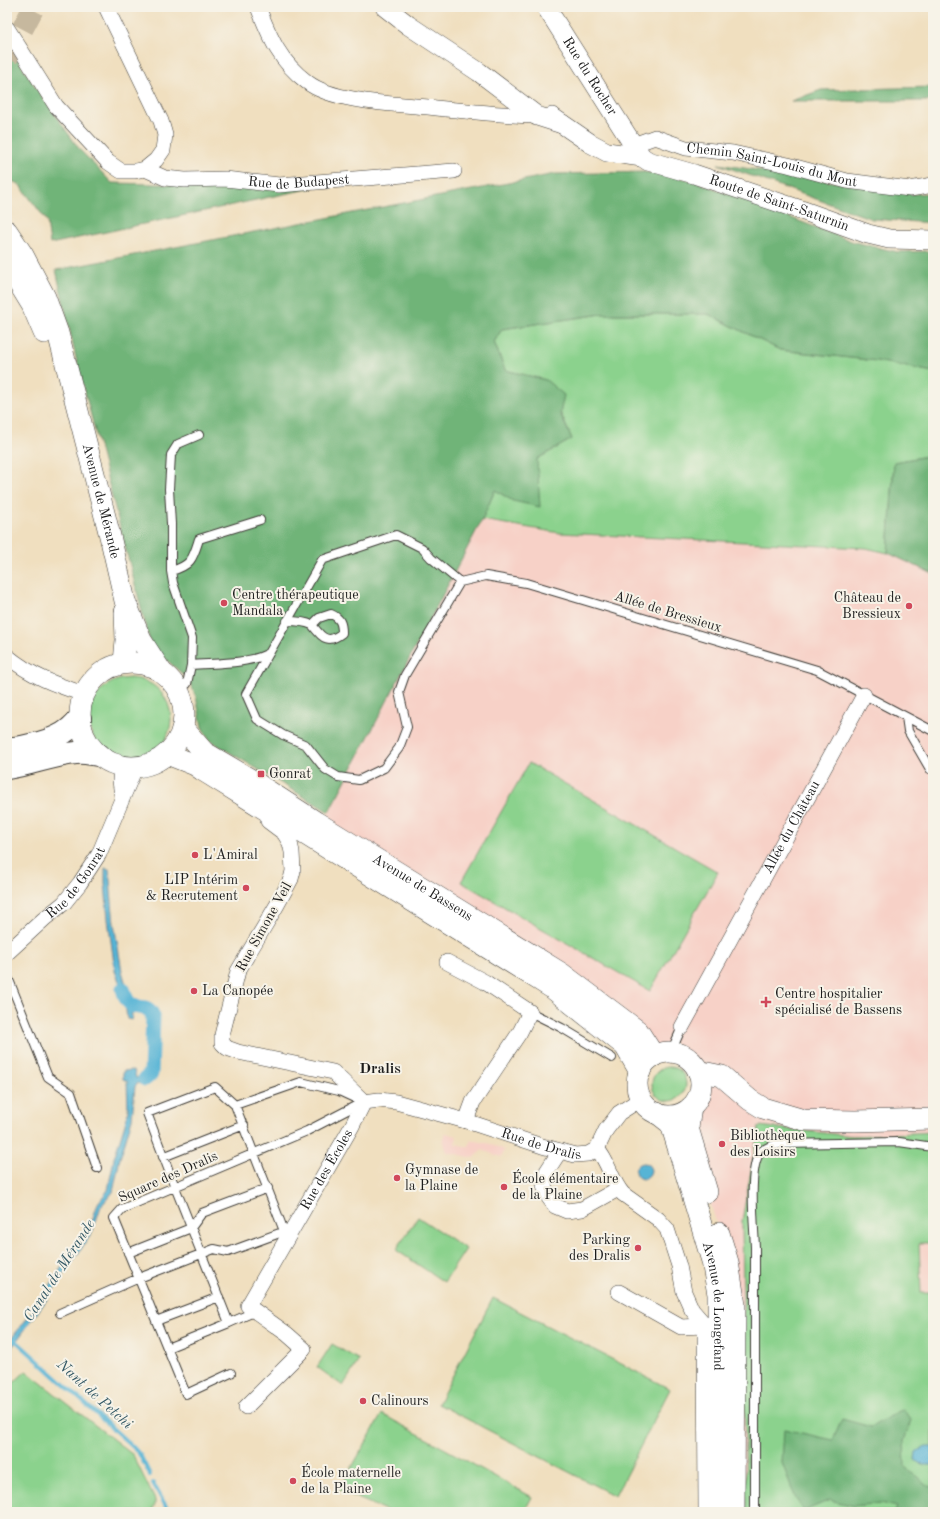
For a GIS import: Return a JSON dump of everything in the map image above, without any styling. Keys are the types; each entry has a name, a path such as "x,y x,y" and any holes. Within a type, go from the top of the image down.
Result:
{"highway":[{"path":"7,749 21,748 51,738 68,730 80,718"},
{"path":"7,768 69,754 78,753 98,755"}],"main road":[{"name":"Avenue de Mérande","path":"7,231 23,256 45,297 58,333 110,536 125,601 141,640 161,671"},
{"name":"Avenue de Mérande","path":"7,264 32,305 75,401"},
{"name":"Avenue de Mérande","path":"124,663 126,640 125,601"},
{"path":"124,663 137,663 161,671 171,680 178,690 183,702 185,715 183,728 177,742 167,754 155,763 128,767 109,762 98,755 89,745 83,732 80,718 80,710 84,694 91,683 100,674 111,667 124,663"},
{"name":"Avenue de Bassens","path":"183,728 204,752 562,973 638,1031 663,1054"},
{"name":"Avenue de Bassens","path":"167,754 195,765 552,988 625,1046 640,1072"},
{"path":"663,1054 686,1057 692,1062 698,1071 701,1083 695,1100 683,1112 666,1116 645,1105 641,1099 637,1081 646,1062 663,1054"},
{"path":"698,1071 722,1076 750,1100 763,1108 804,1120 855,1121 933,1119"},
{"path":"695,1100 734,1087"},
{"name":"Avenue de Longefand","path":"695,1100 688,1128 728,1262 735,1305 734,1512"},
{"name":"Avenue de Longefand","path":"658,1113 671,1124 712,1261 718,1294 719,1512"}],"street":[{"path":"106,7 162,121 165,135 163,150 156,160 145,169"},
{"path":"258,7 267,31 279,55 291,69 308,84 325,91 361,101 510,115 532,112"},
{"name":"Chemin Saint-Louis du Mont","path":"385,7 408,25 479,72 532,112 544,112 606,152 615,153 655,137 686,148 741,155 788,165 848,181 910,189 933,185"},
{"name":"Rue du Rocher","path":"546,7 634,145"},
{"name":"Rue de Budapest","path":"7,28 56,106 108,162 121,171 145,169 165,178 185,180 225,179 280,184 454,171"},
{"name":"Chemin Saint-Louis du Mont","path":"590,143 614,139 634,145"},
{"name":"Route de Saint-Saturnin","path":"634,145 648,161 661,166 701,176 868,234 889,239 933,240"},
{"path":"7,656 16,664 43,680 84,694"},
{"name":"Allée du Château","path":"682,1027 864,695"},
{"name":"Rue de Gonrat","path":"7,953 64,903 80,883 99,854 122,798 120,780 128,767"},
{"name":"Rue Simone Veil","path":"219,780 231,797 284,833 290,843 294,866 291,879 238,971 222,1035 222,1043 227,1048 238,1052 333,1072 364,1102"},
{"path":"364,1102 379,1100 396,1102 466,1121 473,1102 520,1032 530,1012 485,982 447,962"},
{"name":"Rue de Dralis","path":"466,1121 560,1151 575,1155 588,1154 597,1149 606,1130 620,1113 641,1099"},
{"name":"Rue des Écoles","path":"256,1311 248,1306 289,1230 352,1126 364,1102"},
{"path":"597,1149 604,1156 618,1189 622,1194 658,1220 667,1229 679,1266 684,1292 692,1310 704,1326 706,1512"},
{"path":"560,1151 547,1171 544,1186 549,1198 555,1206 567,1211 582,1209 618,1189"},
{"path":"619,1292 681,1327 704,1326"},
{"path":"246,1407 304,1349 287,1334 256,1311"}],"lane":[{"path":"178,690 187,684 192,665 192,638 173,583 171,571 169,488 171,455 178,444 199,435"},
{"path":"171,571 181,568 192,560 199,539 260,520"},
{"path":"396,535 422,548 431,558 460,582 405,675 400,692 407,727 399,748 384,768 359,780 338,777 325,769 306,745 283,735 257,719 246,694 287,621 322,560 396,535"},
{"name":"Allée de Bressieux","path":"460,582 486,576 526,583 817,670 864,695"},
{"path":"287,621 312,625"},
{"path":"192,665 260,658 268,654"},
{"path":"864,695 933,731"},
{"path":"906,718 908,732 930,769"},
{"path":"7,975 48,1077 71,1093 97,1168"},
{"path":"530,1012 562,1028 612,1058"},
{"path":"663,1054 682,1027"},
{"path":"235,1105 301,1082 339,1091 364,1102"},
{"path":"60,1313 138,1278 202,1254 214,1250 228,1252 289,1230 268,1188 235,1105 215,1087 147,1114 163,1157 202,1254 229,1323"},
{"name":"Square des Dralis","path":"231,1373 186,1394 114,1218 122,1209 307,1131 364,1102"},
{"path":"163,1157 244,1125"},
{"path":"755,1512 753,1195 755,1167 758,1156 762,1150 781,1144 899,1142 933,1147"},
{"path":"128,1252 191,1228 202,1213 268,1188"},
{"path":"156,1321 219,1297"},
{"path":"167,1348 256,1311"}],"shaded area":[{"name":"Centre hospitalier spécialisé de Bassens","path":"482,520 553,533 867,548 888,553 933,574 933,1512 734,1512 728,1262 688,1128 701,1083 698,1071 692,1062 686,1057 671,1052 662,1053 324,823 329,812 209,740 158,554"},
{"path":"445,1133 457,1136 455,1144 469,1147 471,1140 491,1144 504,1150 501,1157 482,1150 474,1158 447,1152 443,1141"}],"green space":[{"path":"7,42 36,88 80,150 112,183 312,188 50,244 47,221 19,184 7,179"},
{"path":"933,87 933,101 791,101 821,90"},
{"path":"718,164 912,194 933,193 933,223 872,219"},
{"path":"645,172 692,180 854,242 898,252 933,251 933,372 877,361 780,350 708,314 602,314 502,329 494,342 505,370 546,380 564,395 560,414 572,439 537,459 540,507 513,501 495,490 482,520 329,812 209,740 202,727 196,697 188,679 151,646 76,358 56,270 555,174"},
{"path":"602,314 708,314 780,350 877,361 933,372 933,455 894,462 888,553 866,548 560,533 482,520 495,490 513,501 537,459 572,439 546,380 505,370 494,342 502,329"},
{"path":"933,455 933,574 888,553 894,462"},
{"path":"130,678 146,681 159,690 168,703 171,719 168,735 159,748 146,757 130,760 114,757 101,748 92,735 89,719 92,703 101,690 114,681"},
{"path":"529,763 718,872 650,991 461,882"},
{"path":"666,1067 672,1067 681,1072 685,1078 685,1090 681,1096 672,1101 666,1101 657,1096 652,1087 652,1081 657,1072"},
{"path":"759,1126 853,1136 933,1132 933,1243 919,1243 921,1293 933,1293 933,1512 746,1512 742,1221"},
{"path":"418,1217 466,1249 444,1282 396,1250"},
{"path":"493,1298 670,1389 615,1496 438,1404"},
{"path":"332,1344 359,1360 343,1386 317,1367"},
{"path":"26,1371 133,1455 155,1500 155,1505 151,1512 7,1512 7,1389"},
{"path":"903,1409 911,1420 904,1441 905,1467 928,1486 933,1487 933,1512 895,1512 897,1507 881,1503 854,1506 830,1500 804,1511 796,1499 782,1463 784,1429 833,1440 842,1419 871,1427"},
{"path":"382,1414 532,1497 524,1512 390,1512 339,1490"}],"water":[{"path":"105,868 109,869 114,924 122,971 131,1002 132,1020 127,1019 124,994 115,971 108,919"},
{"name":"Canal de Mérande","path":"149,1059 153,1062 153,1075 148,1080 135,1086 132,1119 120,1158 113,1192 101,1206 92,1233 48,1298 7,1354 7,1344 39,1303 70,1254 85,1235 92,1221 98,1203 108,1190 114,1158 128,1110 127,1081 123,1079 123,1071 134,1070 136,1078 147,1076 149,1074"},
{"path":"640,1163 646,1163 651,1168 649,1177 646,1179 640,1179 635,1174 635,1168"},
{"path":"926,1447 933,1447 933,1465 924,1465 915,1460 916,1452"}],"waterway":[{"name":"Canal de Mérande","path":"123,989 130,1004 146,1008 153,1016 151,1074 145,1079"},
{"name":"Nant de Petchi","path":"15,1340 133,1447 140,1455 150,1475"},
{"name":"Nant de Petchi","path":"153,1483 169,1512"}],"tunnel":[{"path":"7,58 34,7"}],"place":[{"name":"Centre thérapeutique Mandala","path":"224,603"},
{"name":"Château de Bressieux","path":"909,606"},
{"name":"Gonrat","path":"261,774"},
{"name":"L'Amiral","path":"195,855"},
{"name":"LIP Intérim & Recrutement","path":"246,888"},
{"name":"La Canopée","path":"194,991"},
{"name":"Centre hospitalier spécialisé de Bassens","path":"766,1002"},
{"name":"Bibliothèque des Loisirs","path":"722,1144"},
{"name":"Gymnase de la Plaine","path":"397,1178"},
{"name":"École élémentaire de la Plaine","path":"504,1187"},
{"name":"Parking des Dralis","path":"638,1248"},
{"name":"Calinours","path":"363,1401"},
{"name":"École maternelle de la Plaine","path":"293,1481"}],"district":[{"name":"Dralis","path":"380,1069"}]}
